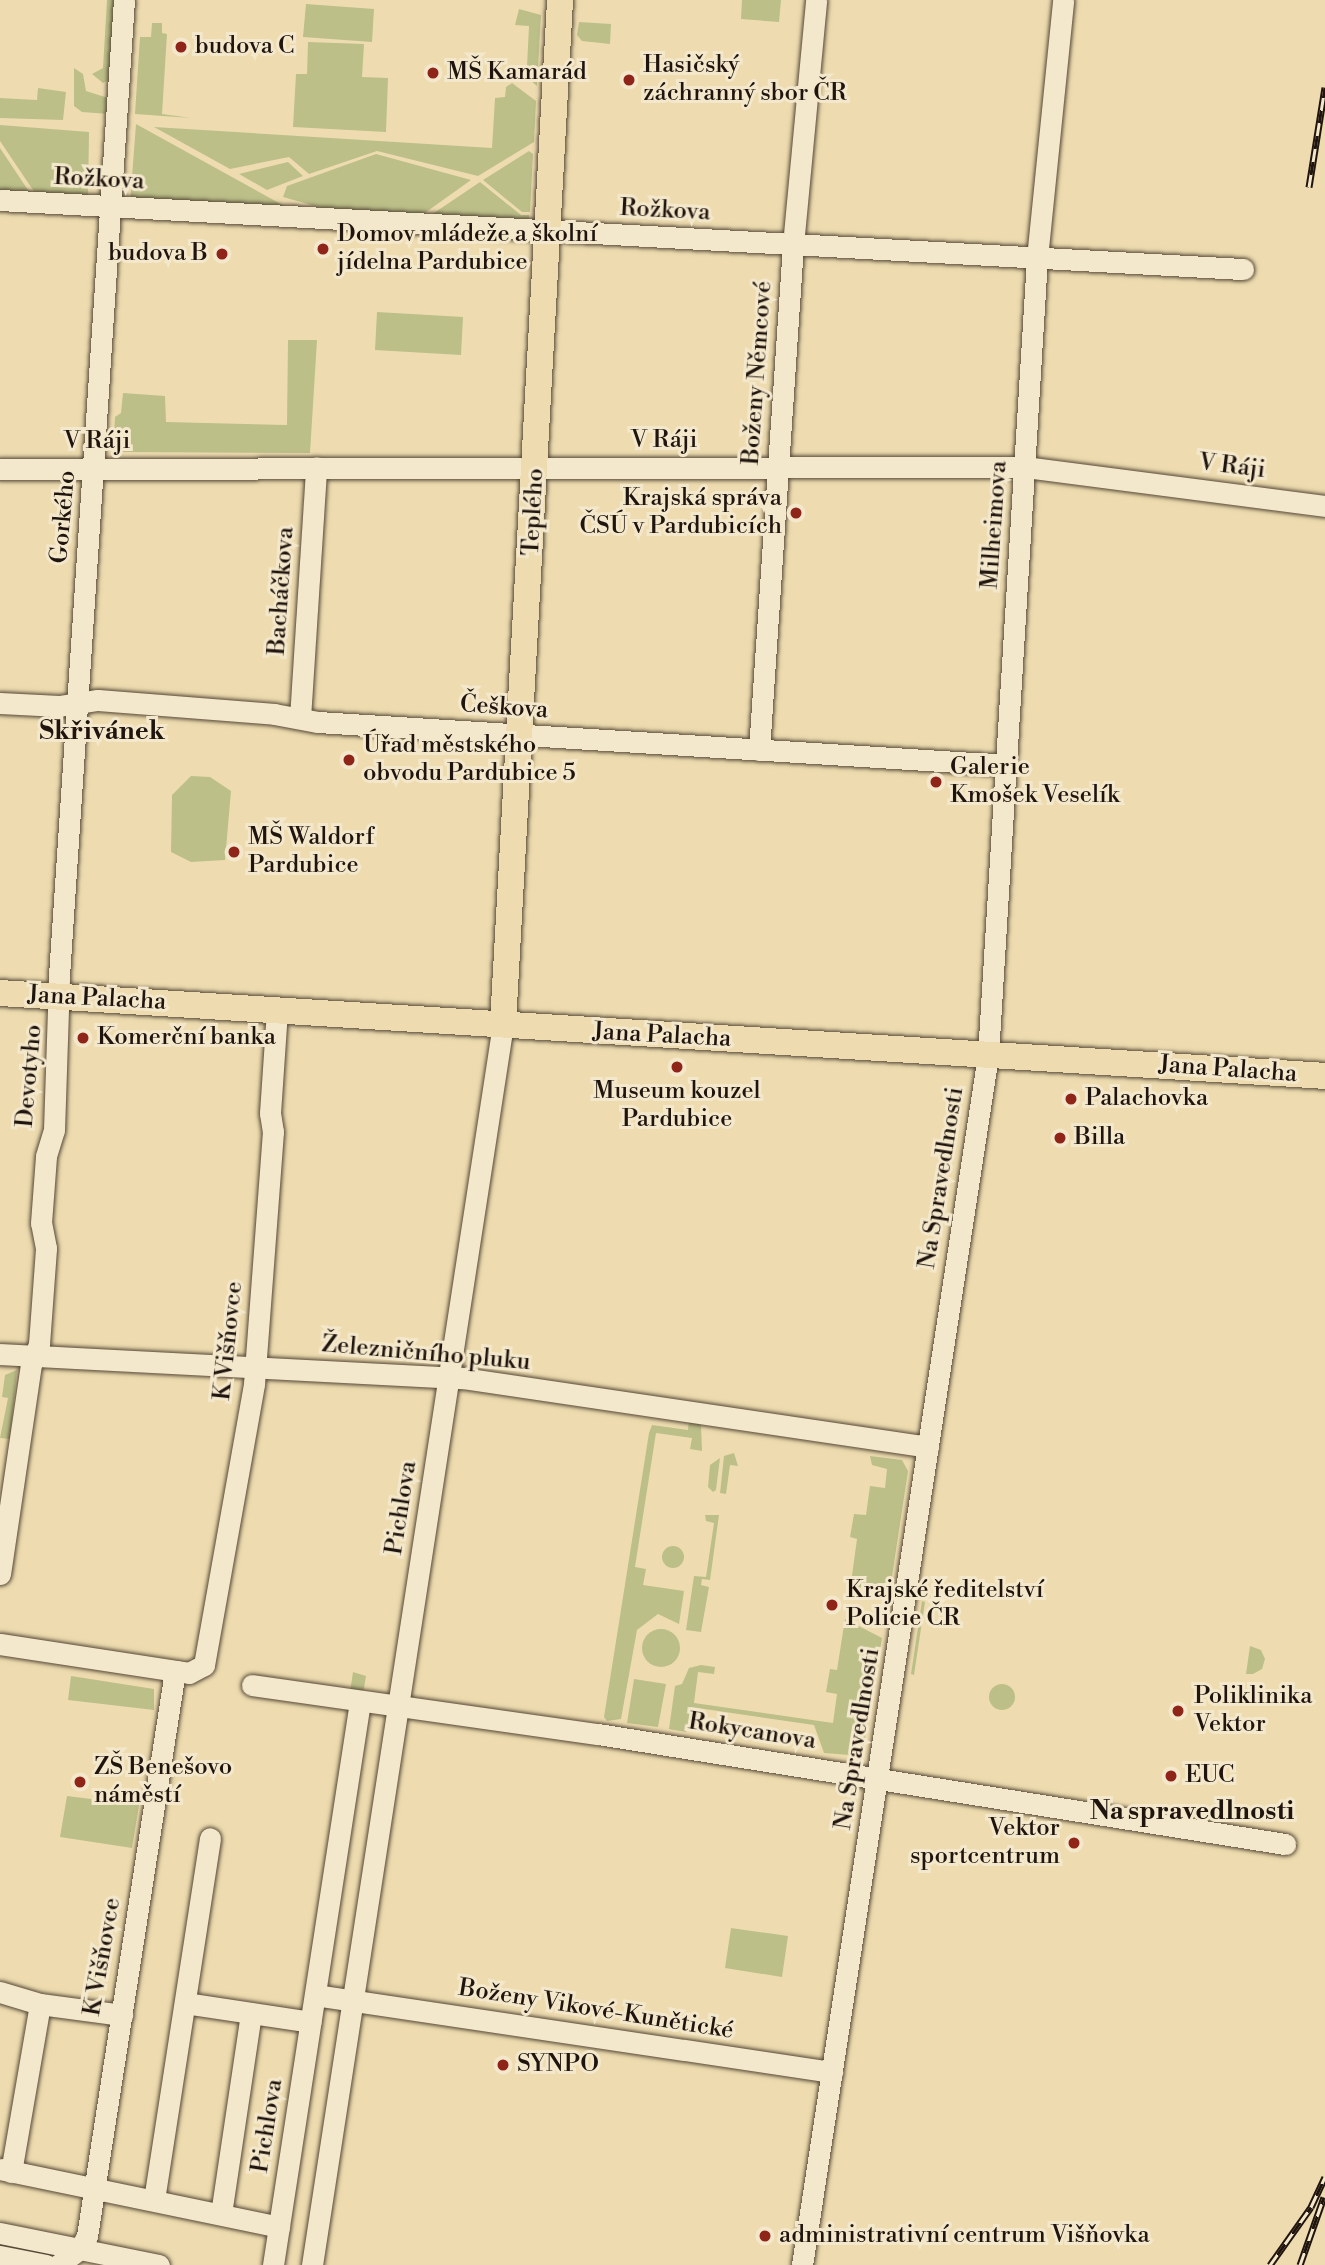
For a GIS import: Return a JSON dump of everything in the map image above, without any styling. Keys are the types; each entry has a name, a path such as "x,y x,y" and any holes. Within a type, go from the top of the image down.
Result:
{"main road":[{"name":"Teplého","path":"503,1024 537,467 560,0"},
{"name":"Jana Palacha","path":"0,993 1325,1076"}],"street":[{"name":"Gorkého","path":"60,997 76,704 112,207 124,0"},
{"name":"Boženy Němcové","path":"759,750 793,245 816,0"},
{"name":"Milheimova","path":"988,1055 1037,258 1063,0"},
{"name":"Rožkova","path":"0,200 1243,269"},
{"name":"V Ráji","path":"0,469 1025,467 1325,506"},
{"name":"Bacháčkova","path":"300,718 316,468"},
{"name":"Češkova","path":"0,703 76,704 98,700 521,736 1006,765"},
{"name":"Devotyho","path":"0,1574 32,1364 41,1355 46,1248 41,1223 46,1156 54,1130 60,997"},
{"name":"K Višňovce","path":"80,2249 95,2188 176,1671 198,1671 207,1652 256,1367 274,1132 270,1113 277,1010"},
{"name":"Pichlova","path":"312,2265 503,1024"},
{"name":"Na Spravedlnosti","path":"802,2265 988,1055"},
{"name":"Železničního pluku","path":"1,1358 41,1355 449,1377 928,1447"},
{"path":"0,1644 176,1671"},
{"name":"Rokycanova","path":"252,1685 360,1702 398,1705 1285,1844"},
{"name":"Pichlova","path":"273,2265 360,1702"},
{"path":"154,2200 210,1838"},
{"path":"0,1992 40,2004 122,2015"},
{"path":"315,1995 353,2000"},
{"name":"Boženy Vikové-Kunětické","path":"353,2000 832,2072"},
{"path":"184,2003 311,2022"},
{"path":"40,2004 6,2171 279,2227"},
{"path":"221,2214 251,2013"},
{"path":"0,2233 159,2265"},
{"path":"58,2265 80,2249"},
{"path":"0,2256 46,2265"}],"green space":[{"path":"107,0 116,0 109,80 103,83 92,74 103,68"},
{"path":"742,0 781,0 779,22 741,19"},
{"path":"306,4 374,9 372,42 303,37"},
{"path":"519,9 541,15 537,86 516,68 527,66 529,26 515,25"},
{"path":"579,22 611,24 610,44 582,41 577,35"},
{"path":"152,23 162,23 162,33 167,34 162,114 191,118 135,114 140,37 151,37"},
{"path":"308,42 364,44 362,77 388,78 386,132 293,127 296,74 307,74"},
{"path":"74,68 83,74 86,91 108,98 109,114 82,112 74,106"},
{"path":"512,83 536,101 534,142 478,176 377,151 309,174 289,157 230,169 154,127 492,148 495,98 505,97 506,87"},
{"path":"38,88 66,92 63,120 0,118 0,98 37,100"},
{"path":"136,124 288,208 130,203"},
{"path":"0,125 89,132 88,196 35,193 0,141"},
{"path":"0,148 30,193 0,191"},
{"path":"529,151 533,154 530,212 522,212 483,180"},
{"path":"376,154 471,180 422,215 326,209 283,197 287,186"},
{"path":"288,162 303,176 267,190 239,174"},
{"path":"480,182 521,215 529,215 529,220 431,215"},
{"path":"377,312 463,317 461,355 375,350"},
{"path":"288,340 317,340 310,453 113,452 115,417 121,413 123,393 165,396 166,422 287,425"},
{"path":"191,776 210,777 231,791 225,860 191,862 171,852 172,795"},
{"path":"17,1370 10,1439 0,1438 8,1398 2,1397 5,1375"},
{"path":"689,1420 701,1425 702,1451 690,1449 692,1438 656,1433 635,1567 646,1569 643,1585 684,1591 679,1624 658,1614 637,1630 621,1719 607,1721 604,1717 649,1433 652,1425 688,1430"},
{"path":"734,1453 738,1466 730,1465 726,1494 720,1493 724,1456"},
{"path":"870,1456 902,1460 908,1471 891,1583 862,1585 858,1592 850,1590 857,1539 850,1537 854,1514 866,1515 870,1486 885,1488 887,1469 872,1465"},
{"path":"720,1458 716,1490 713,1492 708,1487 710,1465"},
{"path":"705,1515 719,1515 710,1580 702,1579 701,1585 709,1587 701,1632 686,1630 694,1576 706,1577 714,1523 706,1521"},
{"path":"673,1546 681,1549 684,1557 681,1565 673,1568 665,1565 662,1557 665,1549"},
{"path":"922,1601 925,1602 914,1675 911,1674"},
{"path":"845,1619 882,1638 862,1756 824,1753 814,1725 691,1707 686,1732 669,1729 675,1686 682,1684 689,1668 701,1665 715,1667 714,1674 698,1672 694,1703 833,1723 837,1694 826,1692 830,1669 837,1670"},
{"path":"661,1629 674,1635 680,1648 674,1661 661,1667 648,1661 642,1648 648,1635"},
{"path":"1250,1646 1261,1650 1265,1659 1262,1669 1246,1674"},
{"path":"353,1672 366,1676 363,1694 350,1692"},
{"path":"71,1676 154,1689 154,1710 68,1700"},
{"path":"634,1679 666,1684 658,1727 627,1723"},
{"path":"1002,1684 1011,1688 1015,1697 1011,1706 1002,1710 993,1706 989,1697 993,1688"},
{"path":"67,1796 139,1805 132,1848 60,1837"},
{"path":"731,1928 788,1936 782,1977 725,1968"}],"railway":[{"path":"1309,187 1325,87"},
{"path":"1270,2265 1311,2207 1325,2177"},
{"path":"1300,2265 1324,2197"}],"place":[{"name":"budova C","path":"181,47"},
{"name":"MŠ Kamarád","path":"433,73"},
{"name":"Hasičský záchranný sbor ČR","path":"629,80"},
{"name":"Domov mládeže a školní jídelna Pardubice","path":"323,249"},
{"name":"budova B","path":"222,254"},
{"name":"Krajská správa ČSÚ v Pardubicích","path":"796,513"},
{"name":"Úřad městského obvodu Pardubice 5","path":"349,760"},
{"name":"Galerie Kmošek Veselík","path":"936,782"},
{"name":"MŠ Waldorf Pardubice","path":"234,852"},
{"name":"Komerční banka","path":"83,1038"},
{"name":"Museum kouzel Pardubice","path":"677,1067"},
{"name":"Palachovka","path":"1071,1099"},
{"name":"Billa","path":"1060,1138"},
{"name":"Krajské ředitelství Policie ČR","path":"832,1605"},
{"name":"Poliklinika Vektor","path":"1178,1711"},
{"name":"EUC","path":"1171,1776"},
{"name":"ZŠ Benešovo náměstí","path":"80,1782"},
{"name":"Vektor sportcentrum","path":"1074,1843"},
{"name":"SYNPO","path":"503,2065"},
{"name":"administrativní centrum Višňovka","path":"765,2236"}],"district":[{"name":"Skřivánek","path":"102,732"},
{"name":"Na spravedlnosti","path":"1192,1812"}]}
